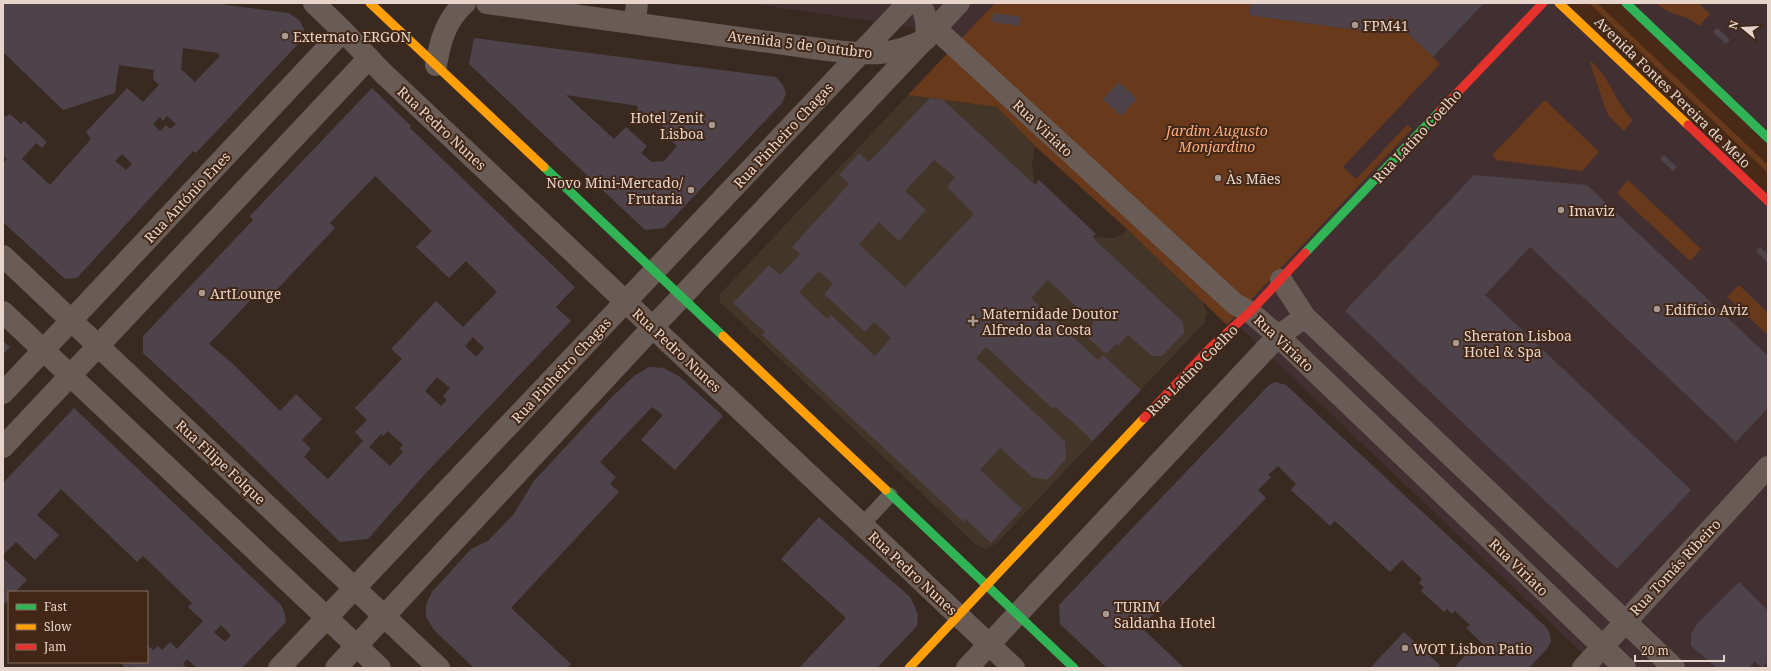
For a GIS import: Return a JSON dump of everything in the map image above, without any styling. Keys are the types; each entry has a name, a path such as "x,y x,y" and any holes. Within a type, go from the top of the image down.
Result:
{"street":[{"path":"314,3 343,31"},
{"path":"370,3 1074,668"},
{"path":"436,65 439,49 447,26 455,11 465,3"},
{"name":"Avenida 5 de Outubro","path":"487,3 636,12 860,54 884,54 914,45 930,34"},
{"name":"Rua Pinheiro Chagas","path":"279,668 908,3"},
{"path":"919,3 924,10 930,34"},
{"path":"336,668 681,297 959,3"},
{"name":"Rua Latino Coelho","path":"909,668 1211,347 1250,312 1281,280 1543,3"},
{"name":"Avenida Fontes Pereira de Melo","path":"1559,3 1768,201"},
{"path":"1626,3 1768,138"},
{"name":"Rua Pedro Nunes","path":"343,31 369,58 1014,668"},
{"name":"Rua António Enes","path":"3,393 343,31"},
{"name":"Rua Viriato","path":"930,34 1235,304 1250,312 1278,336 1625,668"},
{"path":"3,447 369,58"},
{"name":"Rua Filipe Folque","path":"3,256 439,668"},
{"path":"1281,280 1305,317 1674,668"},
{"path":"3,312 380,668"},
{"path":"967,668 1278,336 1305,317"},
{"name":"Rua Tomás Ribeiro","path":"1583,668 1768,467"}],"lane":[{"path":"862,525 890,495"}],"shaded area":[{"path":"749,3 1768,3 1768,668 1598,668 926,29"},
{"path":"1567,3 1619,3 1768,145 1768,194"},
{"name":"Maternidade Doutor Alfredo da Costa","path":"908,95 997,107 1035,146 1032,165 1035,184 1039,180 1096,234 1092,237 1114,238 1122,235 1127,229 1201,299 1207,313 1204,323 996,544 985,549 975,544 720,302 720,294"}],"green space":[{"name":"Jardim Augusto Monjardino","path":"995,3 1251,3 1249,15 1387,34 1390,16 1440,64 1343,167 1356,179 1407,125 1412,129 1227,325 1127,229 1035,146 997,107 908,95"},
{"path":"1589,3 1597,3 1768,165 1768,173"},
{"path":"1656,3 1698,3 1710,14 1699,26 1688,19 1667,11"},
{"path":"1590,62 1592,62 1599,69 1621,106 1633,120 1624,131 1609,116 1605,108"},
{"path":"1545,100 1599,152 1582,171 1497,160 1492,155"},
{"path":"1628,180 1701,249 1690,261 1617,193"},
{"path":"1739,285 1768,313 1768,335 1727,297"}],"building":[{"path":"3,3 212,3 289,13 300,21 304,29 300,42 196,153 193,151 77,278 65,279 3,222 3,163 7,159 3,156 3,114 6,117 10,114 21,124 24,121 47,142 42,148 36,143 22,159 50,185 91,139 86,132 127,88 143,102 159,85 153,79 154,70 119,65 115,93 63,110 3,52","holes":["183,48 218,53 220,56 195,82 181,69","167,116 176,124 170,129 166,125 160,131 153,124 160,117 163,121","122,154 132,164 126,170 115,161"]},
{"name":"FPM41","path":"1251,3 1484,3 1433,57 1390,16 1387,34 1249,15"},
{"path":"993,13 1021,17 1019,26 992,22"},
{"path":"1717,28 1730,40 1726,44 1713,32"},
{"path":"474,38 776,77 783,85 786,94 782,103 664,228 645,230 469,64","holes":["566,95 638,106 636,114 664,118 662,133 677,146 664,161 652,162 641,153 647,146 626,127 614,139"]},
{"path":"1119,82 1137,99 1121,116 1103,99"},
{"path":"372,88 411,126 410,128 575,287 556,307 571,321 425,474 368,539 340,542 195,401 143,353 143,336 253,220 250,216","holes":["375,176 432,231 416,247 449,278 466,261 497,292 463,327 436,301 391,349 402,359 355,408 367,420 355,432 363,441 328,479 304,457 311,449 302,440 322,419 296,394 280,411 232,363 209,344 260,290 269,298 335,228 330,223","473,337 484,348 476,357 465,346","437,377 450,388 443,396 447,400 441,406 425,391","388,431 403,445 399,449 403,452 390,466 369,447 381,434 383,436"]},
{"name":"Maternidade Doutor Alfredo da Costa","path":"930,98 942,99 1035,185 1039,180 1096,234 1092,237 1183,322 1184,333 1162,356 1152,356 1128,335 1118,346 1116,344 1106,354 1084,334 1094,323 1048,280 1031,298 1098,360 1103,355 1141,390 1093,441 1055,406 1053,409 986,347 976,358 1065,441 1066,459 1047,480 1032,477 1000,448 980,470 1022,509 991,543 966,519 964,522 762,335 765,332 733,303 769,265 780,275 800,254 792,247 849,184 839,175 859,153 869,162","holes":["934,160 955,177 947,187 974,214 905,287 859,244 879,222 899,241 926,210 905,191","819,271 833,284 824,294 865,332 874,322 891,338 875,356 831,315 827,319 799,292"]},
{"path":"1664,155 1677,167 1673,171 1660,159"},
{"path":"1474,175 1587,185 1768,356 1768,408 1736,442 1530,247 1485,295 1691,490 1617,569 1345,311"},
{"path":"1760,247 1768,254 1768,263 1756,251"},
{"path":"3,341 10,347 3,354"},
{"path":"649,367 664,368 680,377 723,416 675,470 641,440 663,415 652,407 600,462 616,477 610,484 619,492 511,608 571,664 567,668 474,668 434,630 426,617 426,605 432,592 471,549 488,541 513,515 534,481 609,400 634,376"},
{"path":"1276,382 1286,385 1546,627 1550,634 1551,642 1547,649 1529,668 1454,668 1471,649 1475,653 1483,644 1466,628 1470,625 1455,611 1452,614 1447,609 1444,612 1421,591 1424,587 1419,583 1422,579 1402,560 1390,572 1335,521 1330,526 1291,490 1296,484 1278,466 1268,475 1271,477 1258,490 1266,498 1141,627 1184,668 1107,668 1060,624 1059,605 1269,385"},
{"path":"74,408 281,605 285,614 286,622 242,668 197,668 187,659 183,664 187,668 130,668 129,666 126,668 121,663 148,663 148,646 153,650 158,646 162,650 170,642 177,649 203,621 188,607 192,603 143,556 137,562 61,489 37,515 59,535 35,560 16,542 3,555 3,483","holes":["221,625 231,635 225,642 214,632"]},
{"path":"819,517 910,597 918,615 917,626 877,668 799,668 846,618 781,559"},
{"path":"3,558 27,580 16,591 8,591 8,600 3,605"},
{"path":"1739,582 1768,611 1768,661 1762,668 1755,661 1749,668 1717,668 1691,646 1691,634 1697,624"},
{"name":"WOT Lisbon Patio","path":"1404,632 1440,665 1437,668 1370,668"}],"traffic: fast":[{"path":"1626,3 1768,138"},
{"path":"1305,253 1440,111"},
{"path":"544,167 723,336"},
{"path":"886,490 1074,668"}],"traffic: slow":[{"path":"370,3 544,167"},
{"path":"1559,3 1688,125"},
{"path":"723,336 886,490"},
{"path":"909,668 1144,418"}],"traffic: jam":[{"path":"1440,111 1543,3"},
{"path":"1688,125 1768,201"},
{"path":"1144,418 1211,347 1250,312 1305,253"}],"place":[{"name":"FPM41","path":"1355,25"},
{"name":"Externato ERGON","path":"285,36"},
{"name":"Hotel Zenit Lisboa","path":"712,125"},
{"name":"Às Mães","path":"1218,178"},
{"name":"Novo Mini-Mercado/ Frutaria","path":"691,190"},
{"name":"Imaviz","path":"1561,210"},
{"name":"ArtLounge","path":"202,293"},
{"name":"Edifício Aviz","path":"1657,309"},
{"name":"Maternidade Doutor Alfredo da Costa","path":"973,321"},
{"name":"Sheraton Lisboa Hotel & Spa","path":"1456,343"},
{"name":"TURIM Saldanha Hotel","path":"1106,614"},
{"name":"WOT Lisbon Patio","path":"1405,648"}]}
